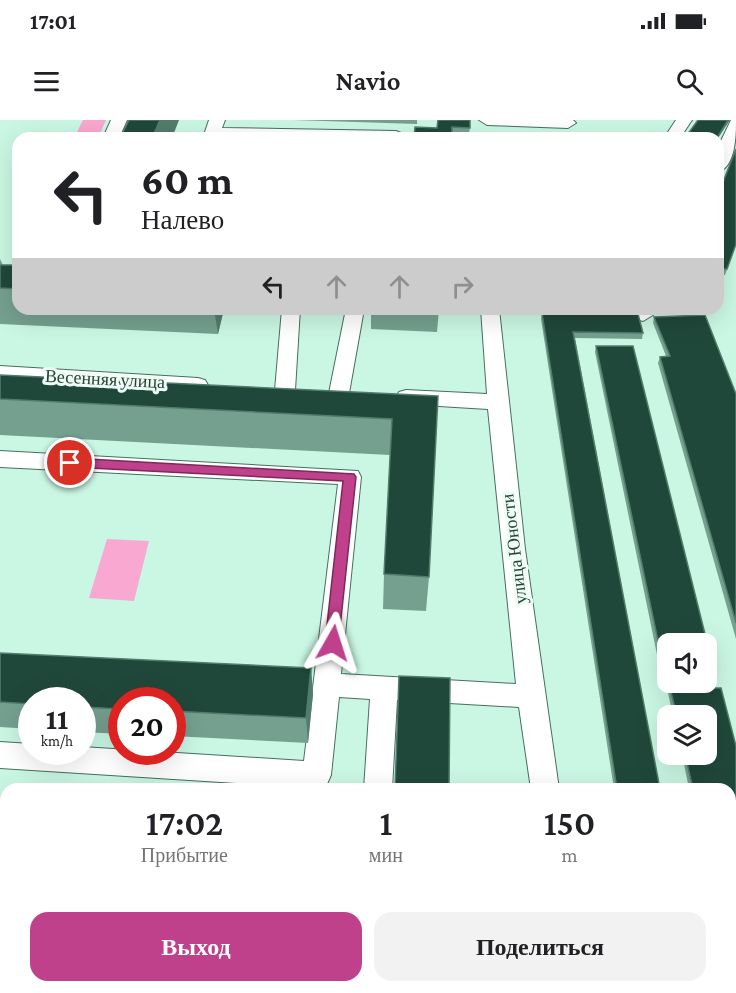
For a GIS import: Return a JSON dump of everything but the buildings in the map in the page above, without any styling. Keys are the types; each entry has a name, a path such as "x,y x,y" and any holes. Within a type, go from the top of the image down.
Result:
{"street":[{"path":"486,120 569,122"},
{"path":"724,152 736,123"},
{"path":"214,130 275,132"},
{"path":"285,390 291,315"},
{"path":"339,393 354,315"},
{"name":"улица Юности","path":"490,315 497,402 531,696 544,783"},
{"name":"Весенняя улица","path":"0,373 213,386"},
{"path":"261,388 362,394"},
{"path":"384,396 497,402"},
{"path":"0,459 350,477 329,685 317,775 0,755"},
{"path":"329,685 531,696"},
{"path":"378,783 384,689"}],"shaded area":[{"path":"83,120 106,120 101,132 77,132"},
{"path":"107,539 149,541 134,601 89,598"}],"route":[{"path":"70,463 350,477 333,643"}]}
